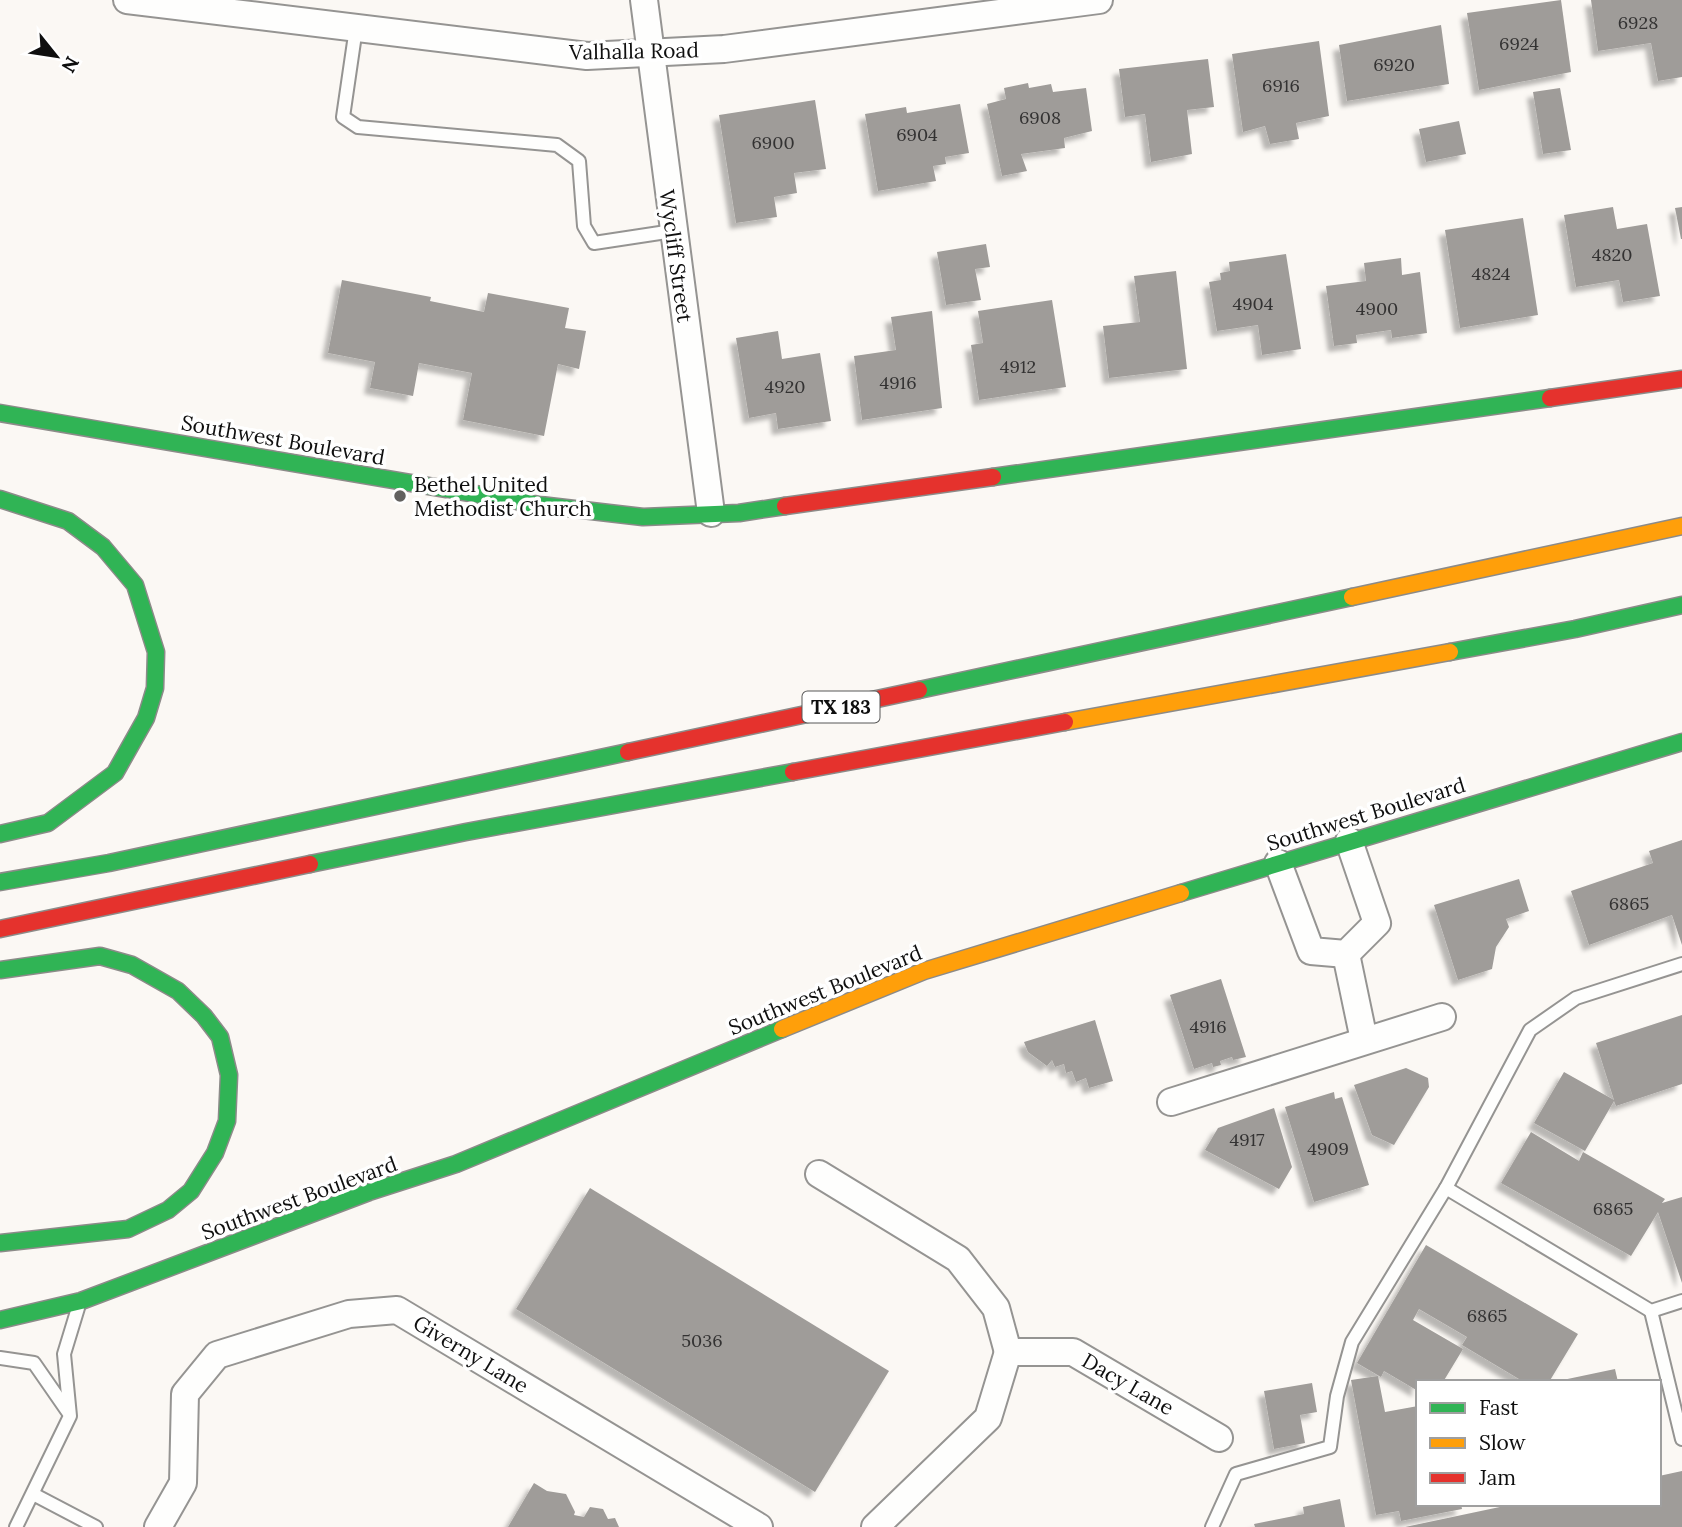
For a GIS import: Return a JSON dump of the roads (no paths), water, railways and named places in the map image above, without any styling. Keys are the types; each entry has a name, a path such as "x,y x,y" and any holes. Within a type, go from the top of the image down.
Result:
{"main road":[{"name":"Southwest Boulevard","path":"0,413 540,505 643,517 739,513 1682,379"},
{"path":"0,499 68,521 103,547 135,585 156,652 155,688 146,718 115,773 48,823 0,834"},
{"name":"TX 183","path":"0,882 122,860 1682,526"},
{"path":"0,929 466,832 1561,632 1682,605"},
{"name":"Southwest Boulevard","path":"0,1320 81,1301 369,1192 456,1164 924,971 1682,742"},
{"path":"0,970 100,956 132,965 178,991 204,1016 220,1037 229,1075 227,1121 215,1153 191,1191 168,1209 128,1229 0,1243"}],"street":[{"name":"Valhalla Road","path":"127,0 587,56 724,49 1099,0"},
{"name":"Wycliff Street","path":"644,0 711,513"},
{"path":"1278,863 1311,951 1346,954 1377,923 1349,841"},
{"path":"1346,954 1364,1040"},
{"path":"1171,1102 1442,1017"},
{"path":"819,1174 958,1259 996,1308 1008,1352 988,1418 875,1527"},
{"name":"Giverny Lane","path":"158,1527 183,1483 185,1394 217,1355 349,1314 397,1310 760,1527"},
{"name":"Dacy Lane","path":"1008,1352 1073,1352 1219,1438"}],"lane":[{"path":"356,28 342,117 358,127 557,145 579,161 584,226 594,243 673,231"},
{"path":"1212,1527 1236,1475 1330,1447 1337,1396 1352,1342 1446,1188 1530,1030 1576,998 1682,964"},
{"path":"1446,1188 1651,1311 1682,1439"},
{"path":"16,1527 70,1416 64,1354 81,1301"},
{"path":"1651,1311 1682,1301"},
{"path":"0,1358 34,1363 70,1416"},
{"path":"33,1494 96,1527"}],"place":[{"name":"Bethel United Methodist Church","path":"400,496"}]}
